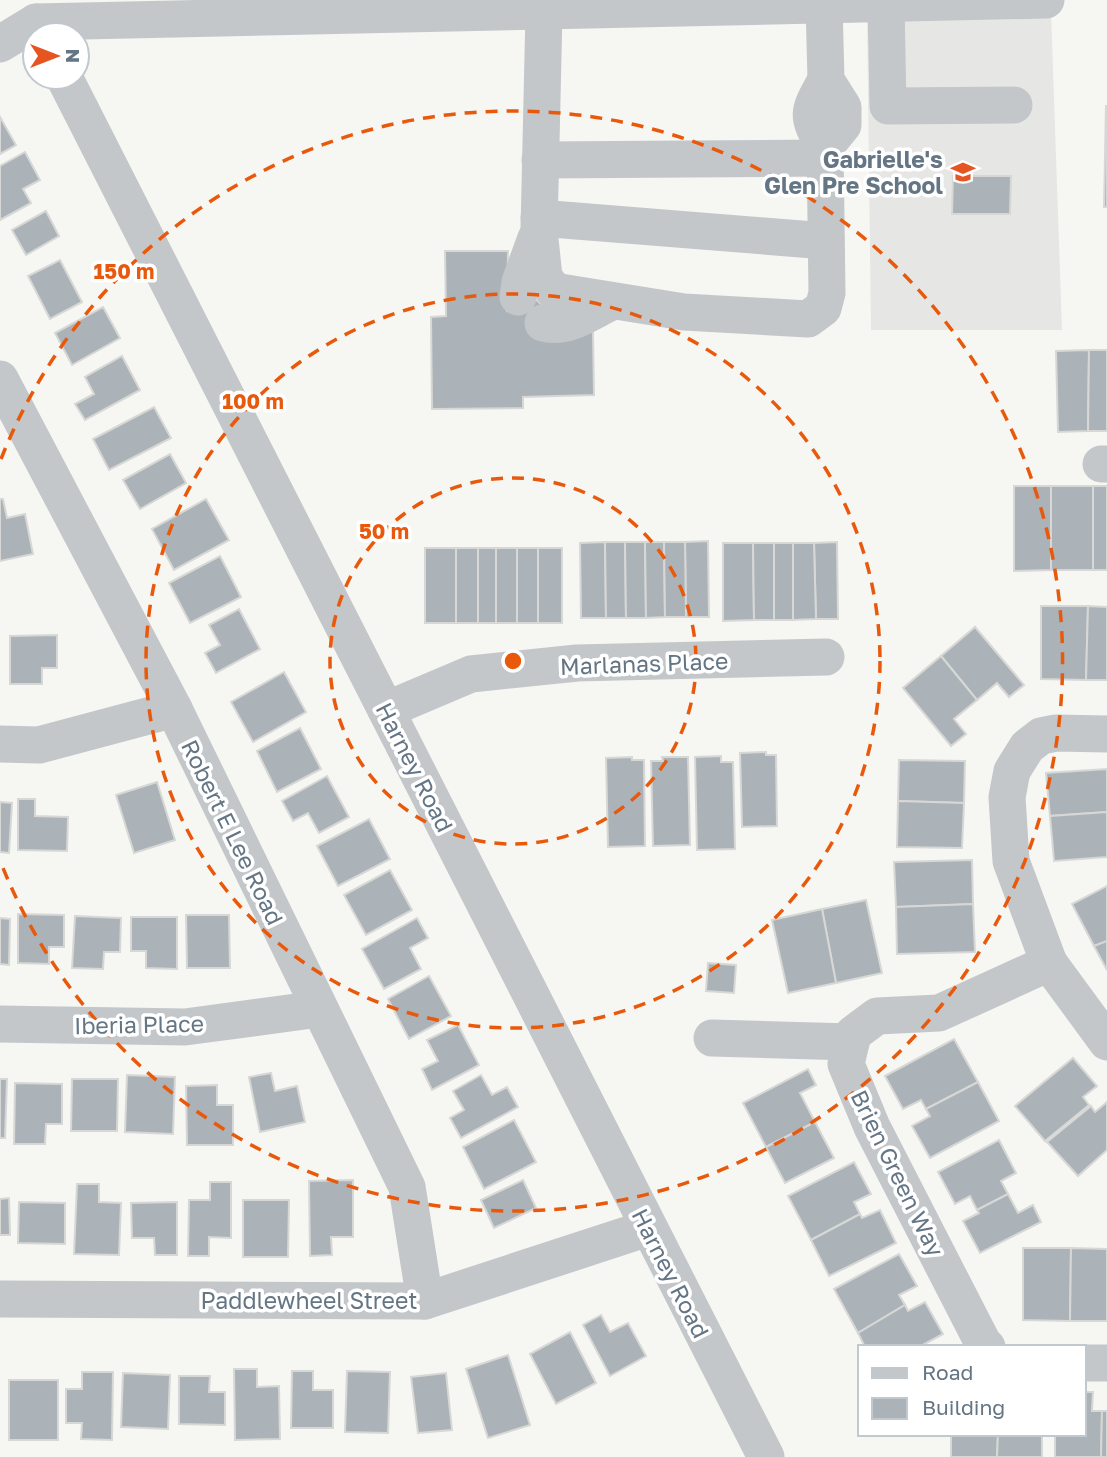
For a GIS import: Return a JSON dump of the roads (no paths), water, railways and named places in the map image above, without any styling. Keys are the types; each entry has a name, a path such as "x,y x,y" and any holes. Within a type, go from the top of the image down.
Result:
{"street":[{"path":"0,44 35,19 544,12 1046,0"},
{"path":"886,3 888,106 1014,105"},
{"path":"544,12 539,224 544,277 554,291 684,312 808,319 823,308 827,293 825,152 842,125 843,107 826,80 824,4"},
{"name":"Harney Road","path":"71,91 766,1457"},
{"path":"540,160 825,152"},
{"path":"539,224 826,241"},
{"path":"518,297 520,282 539,224"},
{"path":"543,323 553,326 567,324 611,302"},
{"name":"Robert E Lee Road","path":"0,379 12,431 174,709 407,1187 425,1301"},
{"name":"Marlanas Place","path":"386,710 471,674 578,663 826,657"},
{"path":"0,744 39,745 174,709"},
{"path":"1107,734 1056,733 1041,736 1027,747 1012,771 1007,797 1011,861 1049,963 1107,1042"},
{"path":"712,1038 851,1042 853,1034 877,1016 939,1013 1049,963"},
{"name":"Iberia Place","path":"0,1024 185,1027 319,1009"},
{"name":"Brien Green Way","path":"851,1042 846,1063 872,1127 984,1345"},
{"name":"Paddlewheel Street","path":"0,1299 425,1301 648,1228"},
{"path":"1086,1363 1107,1363"}],"place":[{"name":"Gabrielle's Glen Pre School","path":"963,172"}]}
